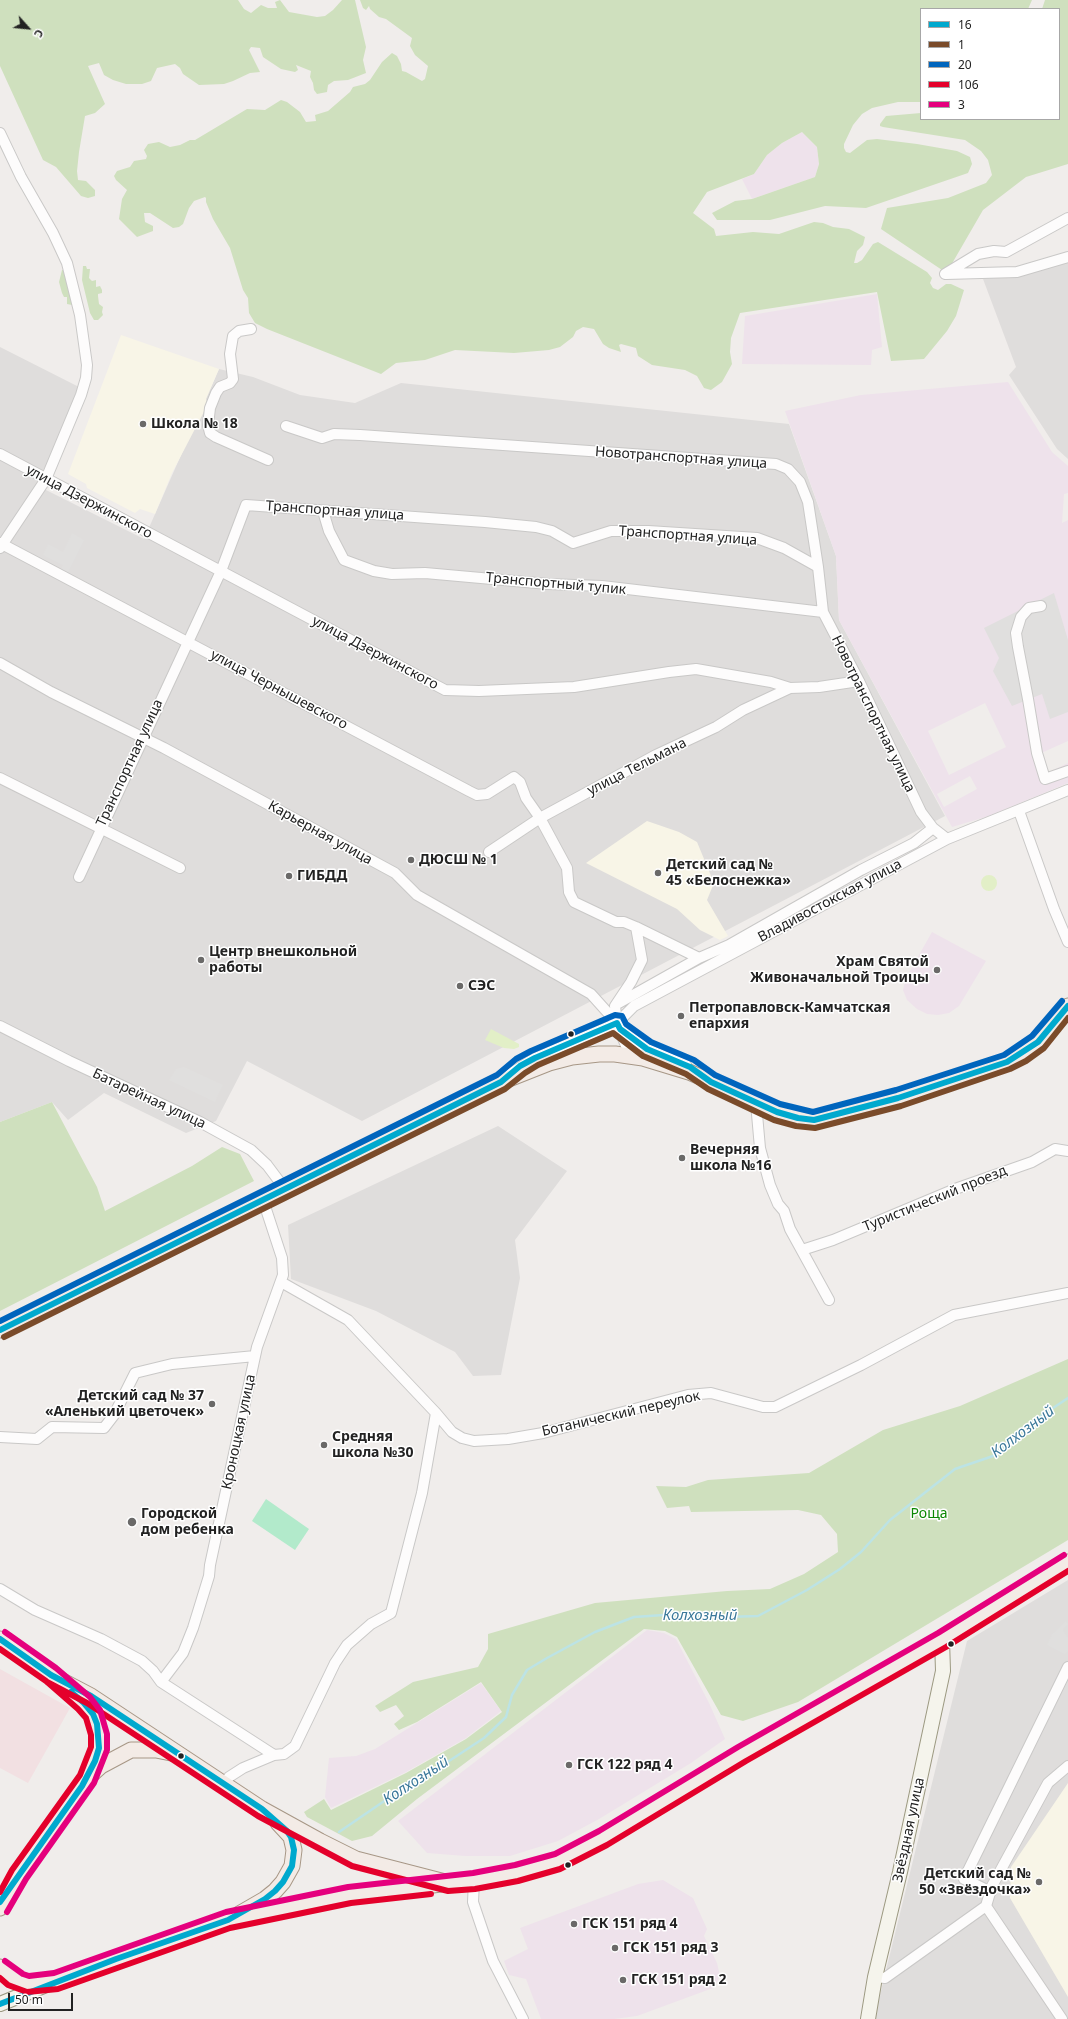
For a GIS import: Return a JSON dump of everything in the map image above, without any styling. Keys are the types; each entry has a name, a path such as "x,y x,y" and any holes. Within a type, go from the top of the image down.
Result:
{"main road":[{"path":"501,1082 549,1063 572,1057 599,1054 630,1056 671,1066 789,1116 806,1119 821,1119 947,1083 995,1066 1022,1054 1044,1035 1068,1006"},
{"name":"Владивостокская улица","path":"0,1330 501,1082"},
{"path":"0,1967 12,1978 28,1984 56,1981 153,1945 228,1920 350,1895 474,1881 517,1873 558,1861 603,1838 742,1754 942,1640 1068,1562"},
{"path":"0,1639 51,1674 91,1696 262,1809 320,1841 356,1859 450,1883"},
{"path":"51,1674 84,1703 93,1714 97,1724 99,1748 87,1779"},
{"path":"0,1908 19,1875 87,1779 118,1749 147,1734"},
{"path":"101,1766 131,1750 156,1750 180,1756"},
{"path":"228,1920 270,1895 283,1882 292,1866 294,1850 291,1837 287,1831 262,1809"}],"street":[{"path":"0,132 21,177 53,233 68,263 77,300 86,357 86,373 83,390 46,479 1,545"},
{"path":"1068,218 1006,252 994,251 978,254 945,274 1017,272 1068,257"},
{"path":"251,329 239,331 233,336 230,354 233,381 220,387 216,392 210,408 208,425 212,434 220,440 268,460"},
{"name":"Новотранспортная улица","path":"286,426 322,438 334,434 348,434 776,464 788,470 796,476 808,502 823,612 859,681 921,812 933,828 947,839"},
{"name":"улица Дзержинского","path":"0,454 446,690 479,691 574,688 696,669 771,682 790,688 819,687 859,681"},
{"name":"Транспортная улица","path":"79,876 221,571 246,505 478,521 536,527 552,531 573,543 611,531 648,531 757,538 784,548 818,567"},
{"name":"Транспортный тупик","path":"323,511 329,531 344,560 374,571 392,574 425,573 548,584 602,586 823,612"},
{"name":"улица Чернышевского","path":"1,545 469,791 478,795 487,794 514,778 520,782 526,798 540,818"},
{"path":"1041,606 1029,608 1021,617 1016,633 1018,647 1037,753 1045,779 1068,771"},
{"name":"Карьерная улица","path":"0,663 51,692 143,737 395,873 417,895 591,994 619,1026 647,1049 690,1066 711,1082"},
{"name":"улица Тельмана","path":"489,852 540,818 656,755 716,727 743,710 790,688"},
{"path":"0,778 180,868"},
{"name":"Владивостокская улица","path":"501,1082 520,1066 535,1058 619,1026 634,1006 947,839 1068,790"},
{"path":"1019,811 1054,909 1068,942"},
{"path":"540,818 567,868 569,892 574,902 616,922 624,922 636,927 699,958"},
{"path":"615,1006 699,958 729,945 861,870 914,843 933,828"},
{"path":"619,1026 615,1006 631,982 642,960 636,927"},
{"name":"Батарейная улица","path":"0,1026 200,1122 251,1150 267,1165 285,1189"},
{"name":"Карьерная улица","path":"619,1026 630,1056"},
{"path":"756,1103 760,1148 770,1185 778,1204 784,1211 790,1229 829,1300"},
{"name":"Туристический проезд","path":"802,1250 833,1240 955,1189 1032,1162 1055,1149 1068,1151"},
{"name":"Кроноцкая улица","path":"161,1682 183,1654 193,1628 209,1576 255,1356 261,1333 283,1274 282,1258 263,1200"},
{"name":"Ботанический переулок","path":"281,1282 348,1320 436,1413 452,1432 462,1438 474,1441 508,1439 543,1433 688,1395 711,1393 763,1407 775,1407 861,1365 954,1315 1068,1293"},
{"path":"0,1437 37,1439 52,1427 104,1428 114,1415 135,1373 172,1364 255,1356"},
{"path":"224,1783 229,1777 243,1768 274,1756 287,1753 295,1746 335,1663 347,1645 371,1624 391,1613 422,1493 436,1413"},
{"path":"0,1589 35,1610 122,1650 142,1661 153,1671 161,1682 274,1756"},
{"name":"Звёздная улица","path":"868,2019 875,1977 900,1872 943,1671 942,1640"},
{"path":"992,1892 964,1879 1068,1667"},
{"path":"875,1977 885,1978 986,1906 992,1892 992,1886 1048,1783 1068,1766"},
{"path":"0,1902 19,1875"},
{"path":"474,1881 473,1902 493,1961 523,2019"},
{"path":"986,1906 1062,2019"},
{"path":"0,2004 56,1981"}],"shaded area":[{"path":"802,132 817,147 819,164 815,177 752,199 742,179 754,174 767,155 782,143"},
{"path":"1068,260 1068,459 1057,449 1009,375 1016,367 983,279 1016,275"},
{"path":"877,294 882,347 872,350 871,365 742,364 745,316"},
{"path":"121,335 219,369 206,399 208,404 172,473 155,514 140,509 135,513 87,488 86,484 68,474"},
{"path":"0,347 79,387 52,453 36,485 144,539 219,369 253,377 300,395 355,403 401,383 789,424 836,556 839,620 945,816 362,1121 247,1061 216,1121 186,1133 104,1093 68,1120 52,1102 0,1122"},
{"path":"1008,382 1052,452 1068,466 1068,493 1064,494 1062,523 1068,520 1068,741 1039,754 1047,773 1068,763 1068,783 989,816 952,827 839,620 836,556 785,411 861,395","holes":["985,703 1006,747 949,775 928,731","970,776 977,789 944,807 937,794"]},
{"path":"72,533 84,540 67,574 60,571 63,565 43,555 48,544 63,552"},
{"path":"1054,593 1068,640 1068,712 1050,719 1042,694 1012,706 993,671 999,658 984,628"},
{"name":"Детский сад № 45 «Белоснежка»","path":"647,821 679,832 697,842 714,883 707,900 728,936 720,940 700,930 677,909 586,863"},
{"path":"932,932 986,961 959,1006 949,1013 938,1015 927,1014 917,1009 907,1000 903,990 906,978"},
{"path":"184,1067 223,1085 215,1102 169,1080 176,1069"},
{"path":"498,1126 567,1171 515,1240 520,1278 501,1375 473,1376 455,1352 376,1311 291,1279 288,1225"},
{"path":"1068,1580 1068,2019 874,2019 967,1641"},
{"path":"1066,1621 1068,1624 1063,1630 1068,1638 1068,1651 1065,1654 1047,1645 1052,1634"},
{"path":"647,1630 664,1633 676,1639 709,1703 725,1739 691,1763 599,1819 558,1841 510,1856 465,1856 427,1853 398,1821"},
{"path":"0,1669 70,1708 28,1783 0,1768"},
{"path":"481,1683 501,1711 466,1738 406,1772 331,1808 325,1797 329,1758 356,1756 375,1749"},
{"name":"Детский сад № 50 «Звёздочка»","path":"1068,1783 1068,1997 1010,1898 1011,1867"},
{"path":"940,1877 955,1882 955,1885 942,1893"},
{"path":"663,1880 693,1898 707,1929 704,1936 717,1963 720,1976 713,1988 637,2016 614,2019 541,2019 526,1979 509,1975 504,1961 528,1949 520,1928 638,1884"}],"green space":[{"path":"0,0 238,0 244,9 251,13 261,5 268,8 277,8 275,2 280,0 289,12 317,17 325,16 342,0 355,0 366,47 363,60 366,73 348,80 334,81 328,85 327,92 317,94 314,90 310,77 311,71 296,65 298,70 295,72 281,69 263,57 260,48 251,47 249,50 260,72 250,73 224,84 199,85 183,74 180,68 175,64 157,68 151,81 142,84 126,84 113,80 104,75 99,63 88,66 105,104 95,113 85,116 77,171 78,180 86,181 95,190 95,196 88,198 81,196 56,167 43,160 0,66"},
{"path":"360,0 1032,0 1028,8 920,8 920,102 898,102 872,108 862,114 853,125 844,144 846,152 850,153 867,140 877,139 957,151 970,157 972,164 968,173 866,208 825,206 770,220 717,220 712,213 735,201 752,199 815,177 819,164 817,147 802,132 782,143 767,155 754,174 707,192 693,213 714,229 716,236 753,232 779,234 814,222 849,229 865,237 863,245 857,251 854,263 862,260 873,244 878,242 927,272 932,278 930,283 933,288 938,290 946,284 951,284 964,290 956,316 947,331 924,359 891,361 877,292 740,313 731,338 730,352 732,364 722,382 711,390 704,388 697,376 685,370 652,365 638,356 636,348 621,344 619,345 621,352 609,348 603,344 594,329 583,327 576,331 573,337 560,347 549,350 514,353 455,350 425,360 396,363 381,374 255,323 249,313 248,298 243,290 230,248 213,219 205,197 194,201 189,208 183,224 179,227 173,228 150,213 144,213 145,222 153,226 153,231 137,237 119,219 122,199 127,190 116,180 114,176 117,171 130,167 134,161 146,159 147,156 144,150 148,144 159,142 170,147 180,145 190,140 195,140 247,109 265,110 281,100 287,102 300,112 306,122 316,121 315,115 328,111 350,92 353,87 365,84 370,80 382,62 392,53 397,56 401,64 402,71 422,81 425,79 428,66 415,55 410,46 412,38 386,19 379,17 370,9 369,6 366,10 363,8"},
{"path":"1045,0 1068,0 1068,164 1026,177 983,210 950,267 945,272 881,229 887,208 948,198 986,183 992,175 988,160 981,151 965,140 883,127 880,126 880,124 886,116 920,113 920,120 1060,120 1060,8 1042,8"},
{"path":"83,266 90,269 89,278 92,281 96,280 96,287 100,286 102,290 102,293 98,294 98,296 99,304 103,307 103,315 98,320 94,320 90,313 82,280"},
{"path":"62,270 65,270 72,305 67,304 67,297 64,297 62,293 59,282"},
{"path":"989,875 996,880 997,883 992,890 989,891 982,886 981,883 986,876"},
{"path":"491,1029 519,1044 519,1047 514,1049 504,1048 485,1040"},
{"path":"52,1102 97,1187 105,1211 192,1166 222,1147 240,1154 254,1181 0,1311 0,1122"},
{"name":"Роща","path":"1068,1359 1068,1540 798,1702 743,1721 721,1715 677,1637 665,1631 644,1629 417,1799 372,1836 352,1841 307,1817 304,1812 324,1799 331,1810 406,1773 466,1739 502,1712 481,1682 417,1722 399,1730 394,1724 404,1716 396,1705 380,1712 375,1706 413,1682 478,1667 488,1649 488,1634 595,1603 727,1591 770,1589 804,1574 838,1552 837,1534 821,1515 798,1510 691,1512 689,1506 667,1508 656,1486 686,1487 708,1480 809,1473 883,1430 960,1406"},
{"path":"266,1499 309,1529 295,1550 252,1521"}],"waterway":[{"name":"Колхозный","path":"339,1832 415,1780 446,1763 484,1738 506,1717 512,1695 527,1670 547,1658 595,1632 634,1617 679,1614 725,1617 758,1616 807,1590 840,1569 861,1552 890,1520 955,1469 993,1456 1023,1428 1068,1398"}],"transit line":[{"name":"20","path":"0,1321 497,1075 516,1059 531,1051 615,1015 622,1016 626,1024 651,1042 694,1060 715,1075 780,1104 813,1112 896,1090 1004,1055 1032,1036 1062,1001"},
{"name":"16","path":"0,1330 501,1082 520,1066 535,1058 617,1023 620,1029 647,1049 690,1067 711,1082 777,1112 798,1118 814,1120 898,1098 1007,1062 1038,1042 1068,1006"},
{"name":"1","path":"4,1337 505,1089 538,1065 613,1033 643,1056 686,1074 708,1089 774,1120 796,1126 815,1128 901,1106 1010,1069 1026,1061 1044,1048 1068,1018"},
{"name":"3","path":"5,1961 23,1974 29,1976 54,1973 226,1912 348,1887 473,1873 515,1865 555,1854 599,1831 738,1747 938,1633 1064,1555"},
{"name":"106","path":"47,1682 87,1703 258,1816 352,1866 448,1891 475,1889 518,1881 560,1869 607,1845 746,1761 946,1647 1068,1571"},
{"name":"3","path":"5,1632 56,1668 90,1697 100,1710 107,1734 107,1750 94,1783 26,1879 7,1912"},
{"name":"16","path":"0,1639 51,1675 91,1696 262,1809 287,1831 291,1837 294,1850 292,1866 283,1882 275,1891 265,1899 228,1920 116,1959 0,2004"},
{"name":"106","path":"0,1649 46,1681 78,1709 86,1718 91,1735 91,1747 80,1775 12,1870 0,1892"},
{"name":"16","path":"0,1902 82,1786 95,1761 99,1748 97,1724 93,1714 84,1703 71,1692"},
{"name":"106","path":"0,1978 8,1985 27,1992 58,1989 230,1928 351,1903 431,1894"}],"place":[{"name":"Школа № 18","path":"143,424"},
{"name":"ДЮСШ № 1","path":"411,860"},
{"name":"Детский сад № 45 «Белоснежка»","path":"658,873"},
{"name":"ГИБДД","path":"289,876"},
{"name":"Центр внешкольной работы","path":"201,960"},
{"name":"Храм Святой Живоначальной Троицы","path":"937,970"},
{"name":"СЭС","path":"460,986"},
{"name":"Петропавловск-Камчатская епархия","path":"681,1016"},
{"name":"Вечерняя школа №16","path":"682,1158"},
{"name":"Детский сад № 37 «Аленький цветочек»","path":"212,1404"},
{"name":"Средняя школа №30","path":"324,1445"},
{"name":"Городской дом ребенка","path":"132,1522"},
{"name":"ГСК 122 ряд 4","path":"569,1765"},
{"name":"Детский сад № 50 «Звёздочка»","path":"1039,1882"},
{"name":"ГСК 151 ряд 4","path":"574,1924"},
{"name":"ГСК 151 ряд 3","path":"615,1948"},
{"name":"ГСК 151 ряд 2","path":"623,1980"}]}
